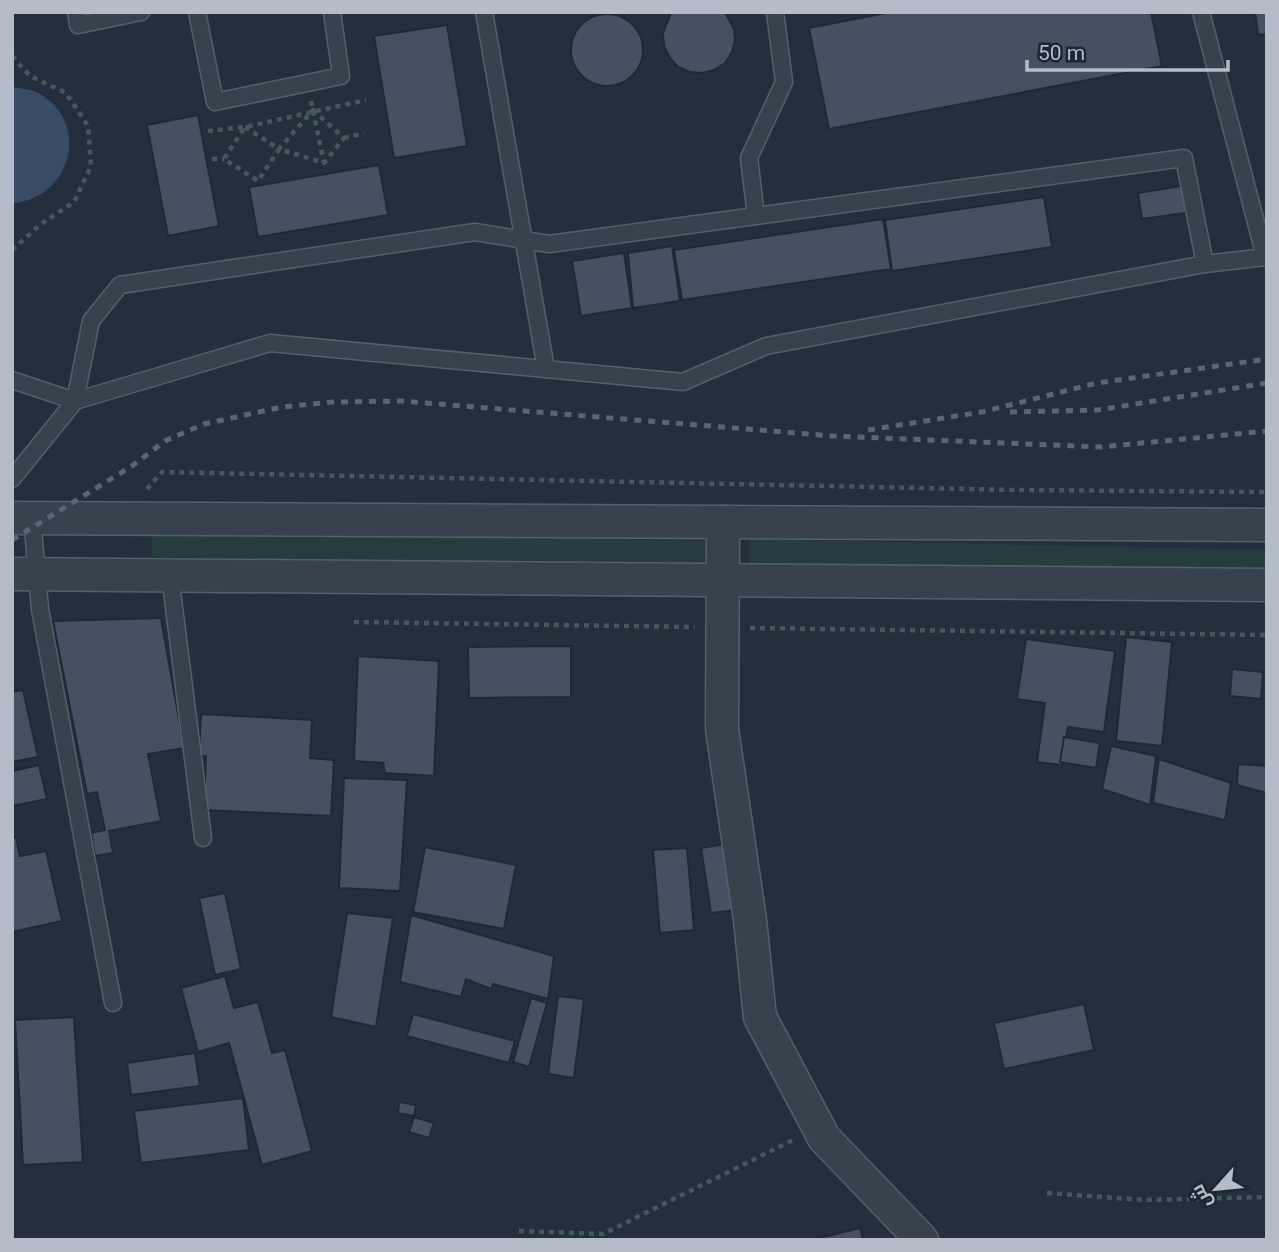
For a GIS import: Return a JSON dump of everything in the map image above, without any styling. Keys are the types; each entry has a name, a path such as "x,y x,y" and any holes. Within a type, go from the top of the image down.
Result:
{"street":[{"path":"22,518 1267,525"},
{"path":"723,522 722,729 750,920 760,1017 824,1138 922,1240"},
{"path":"25,574 1267,585"}],"lane":[{"path":"76,12 78,25 141,12"},
{"path":"197,12 215,102 341,76 332,12"},
{"path":"484,12 546,369"},
{"path":"756,216 749,158 784,82 775,12"},
{"path":"12,380 75,401 270,343 683,382 766,346 1205,264 1266,258 1201,12"},
{"path":"12,478 75,401 91,321 120,285 475,232 549,244 1184,158 1205,264"},
{"path":"22,518 25,574 40,609 113,1003"},
{"path":"170,576 203,838"}],"path":[{"path":"12,55 30,76 66,93 88,126 91,166 74,202 41,224 12,250"},
{"path":"308,83 324,163"},
{"path":"208,131 244,127 366,100"},
{"path":"313,110 344,138"},
{"path":"212,159 224,159 258,181 279,149 313,110"},
{"path":"244,127 279,149 324,163"},
{"path":"224,159 244,127"},
{"path":"324,163 344,138 364,133"},
{"path":"121,519 162,472 1267,492"},
{"path":"354,622 1267,635"},
{"path":"519,1231 603,1234 819,1128"},
{"path":"1047,1193 1144,1200 1267,1197"}],"green space":[{"path":"152,532 712,541 711,566 152,557"},
{"path":"749,539 1267,550 1267,575 750,564"}],"water":[{"path":"12,87 34,91 52,103 64,119 69,137 68,155 62,173 50,187 33,198 12,203"}],"building":[{"path":"725,12 734,29 735,40 725,63 702,73 678,67 664,46 663,33 671,13"},
{"path":"891,12 1151,12 1162,66 829,129 809,28"},
{"path":"1255,12 1267,12 1267,34 1258,35"},
{"path":"607,14 627,20 637,30 643,50 637,70 627,80 607,86 587,80 577,70 571,50 577,30 587,20"},
{"path":"447,25 467,146 394,158 374,36"},
{"path":"198,115 219,226 168,236 147,125"},
{"path":"379,165 388,215 258,237 249,187"},
{"path":"1187,185 1192,212 1142,219 1138,193"},
{"path":"1044,197 1052,247 892,271 885,220"},
{"path":"883,219 891,269 682,300 674,250"},
{"path":"672,246 680,301 633,308 628,253"},
{"path":"624,253 632,308 581,316 572,261"},
{"path":"161,618 184,748 148,754 161,821 109,831 113,853 95,856 91,833 105,830 97,792 87,794 53,621"},
{"path":"1126,637 1172,642 1162,746 1116,741"},
{"path":"1026,639 1115,651 1104,732 1068,727 1062,765 1037,762 1045,703 1017,699"},
{"path":"571,646 571,697 469,698 468,647"},
{"path":"358,656 439,661 434,776 385,773 383,763 354,761"},
{"path":"1232,669 1263,672 1261,699 1230,696"},
{"path":"23,690 38,757 12,762 12,692"},
{"path":"201,714 312,720 310,758 334,760 331,816 204,810 206,756 199,756"},
{"path":"1064,737 1100,743 1096,768 1060,762"},
{"path":"1111,746 1156,756 1150,805 1102,789"},
{"path":"1159,759 1231,783 1225,820 1153,803"},
{"path":"1238,764 1267,766 1267,793 1237,785"},
{"path":"39,765 47,799 12,806 12,771"},
{"path":"344,778 407,780 400,891 339,888"},
{"path":"16,837 20,856 46,851 62,921 12,932 12,838"},
{"path":"726,844 736,910 711,913 701,848"},
{"path":"425,847 516,865 504,929 413,912"},
{"path":"687,848 694,930 660,933 653,850"},
{"path":"225,893 241,969 215,975 199,898"},
{"path":"347,913 393,918 376,1027 331,1017"},
{"path":"411,915 554,956 548,999 493,984 491,989 466,979 461,997 400,982"},
{"path":"225,976 234,1008 258,1002 272,1053 285,1050 312,1151 262,1165 229,1043 198,1052 181,988"},
{"path":"558,996 584,999 574,1078 548,1074"},
{"path":"531,998 547,1003 529,1067 513,1062"},
{"path":"1084,1004 1094,1050 1004,1069 994,1023"},
{"path":"413,1014 515,1041 509,1063 407,1036"},
{"path":"74,1017 83,1162 23,1165 15,1020"},
{"path":"195,1053 200,1086 131,1095 127,1063"},
{"path":"243,1098 249,1150 141,1163 134,1111"},
{"path":"399,1102 416,1105 414,1116 398,1113"},
{"path":"414,1117 434,1123 429,1138 409,1132"},
{"path":"860,1228 863,1240 811,1240"}],"railway":[{"path":"868,430 982,412 1097,383 1267,359"},
{"path":"1010,412 1098,410 1267,383"},
{"path":"12,540 132,466 165,441 204,424 282,407 333,402 401,401 833,436 1101,447 1267,431"}]}
